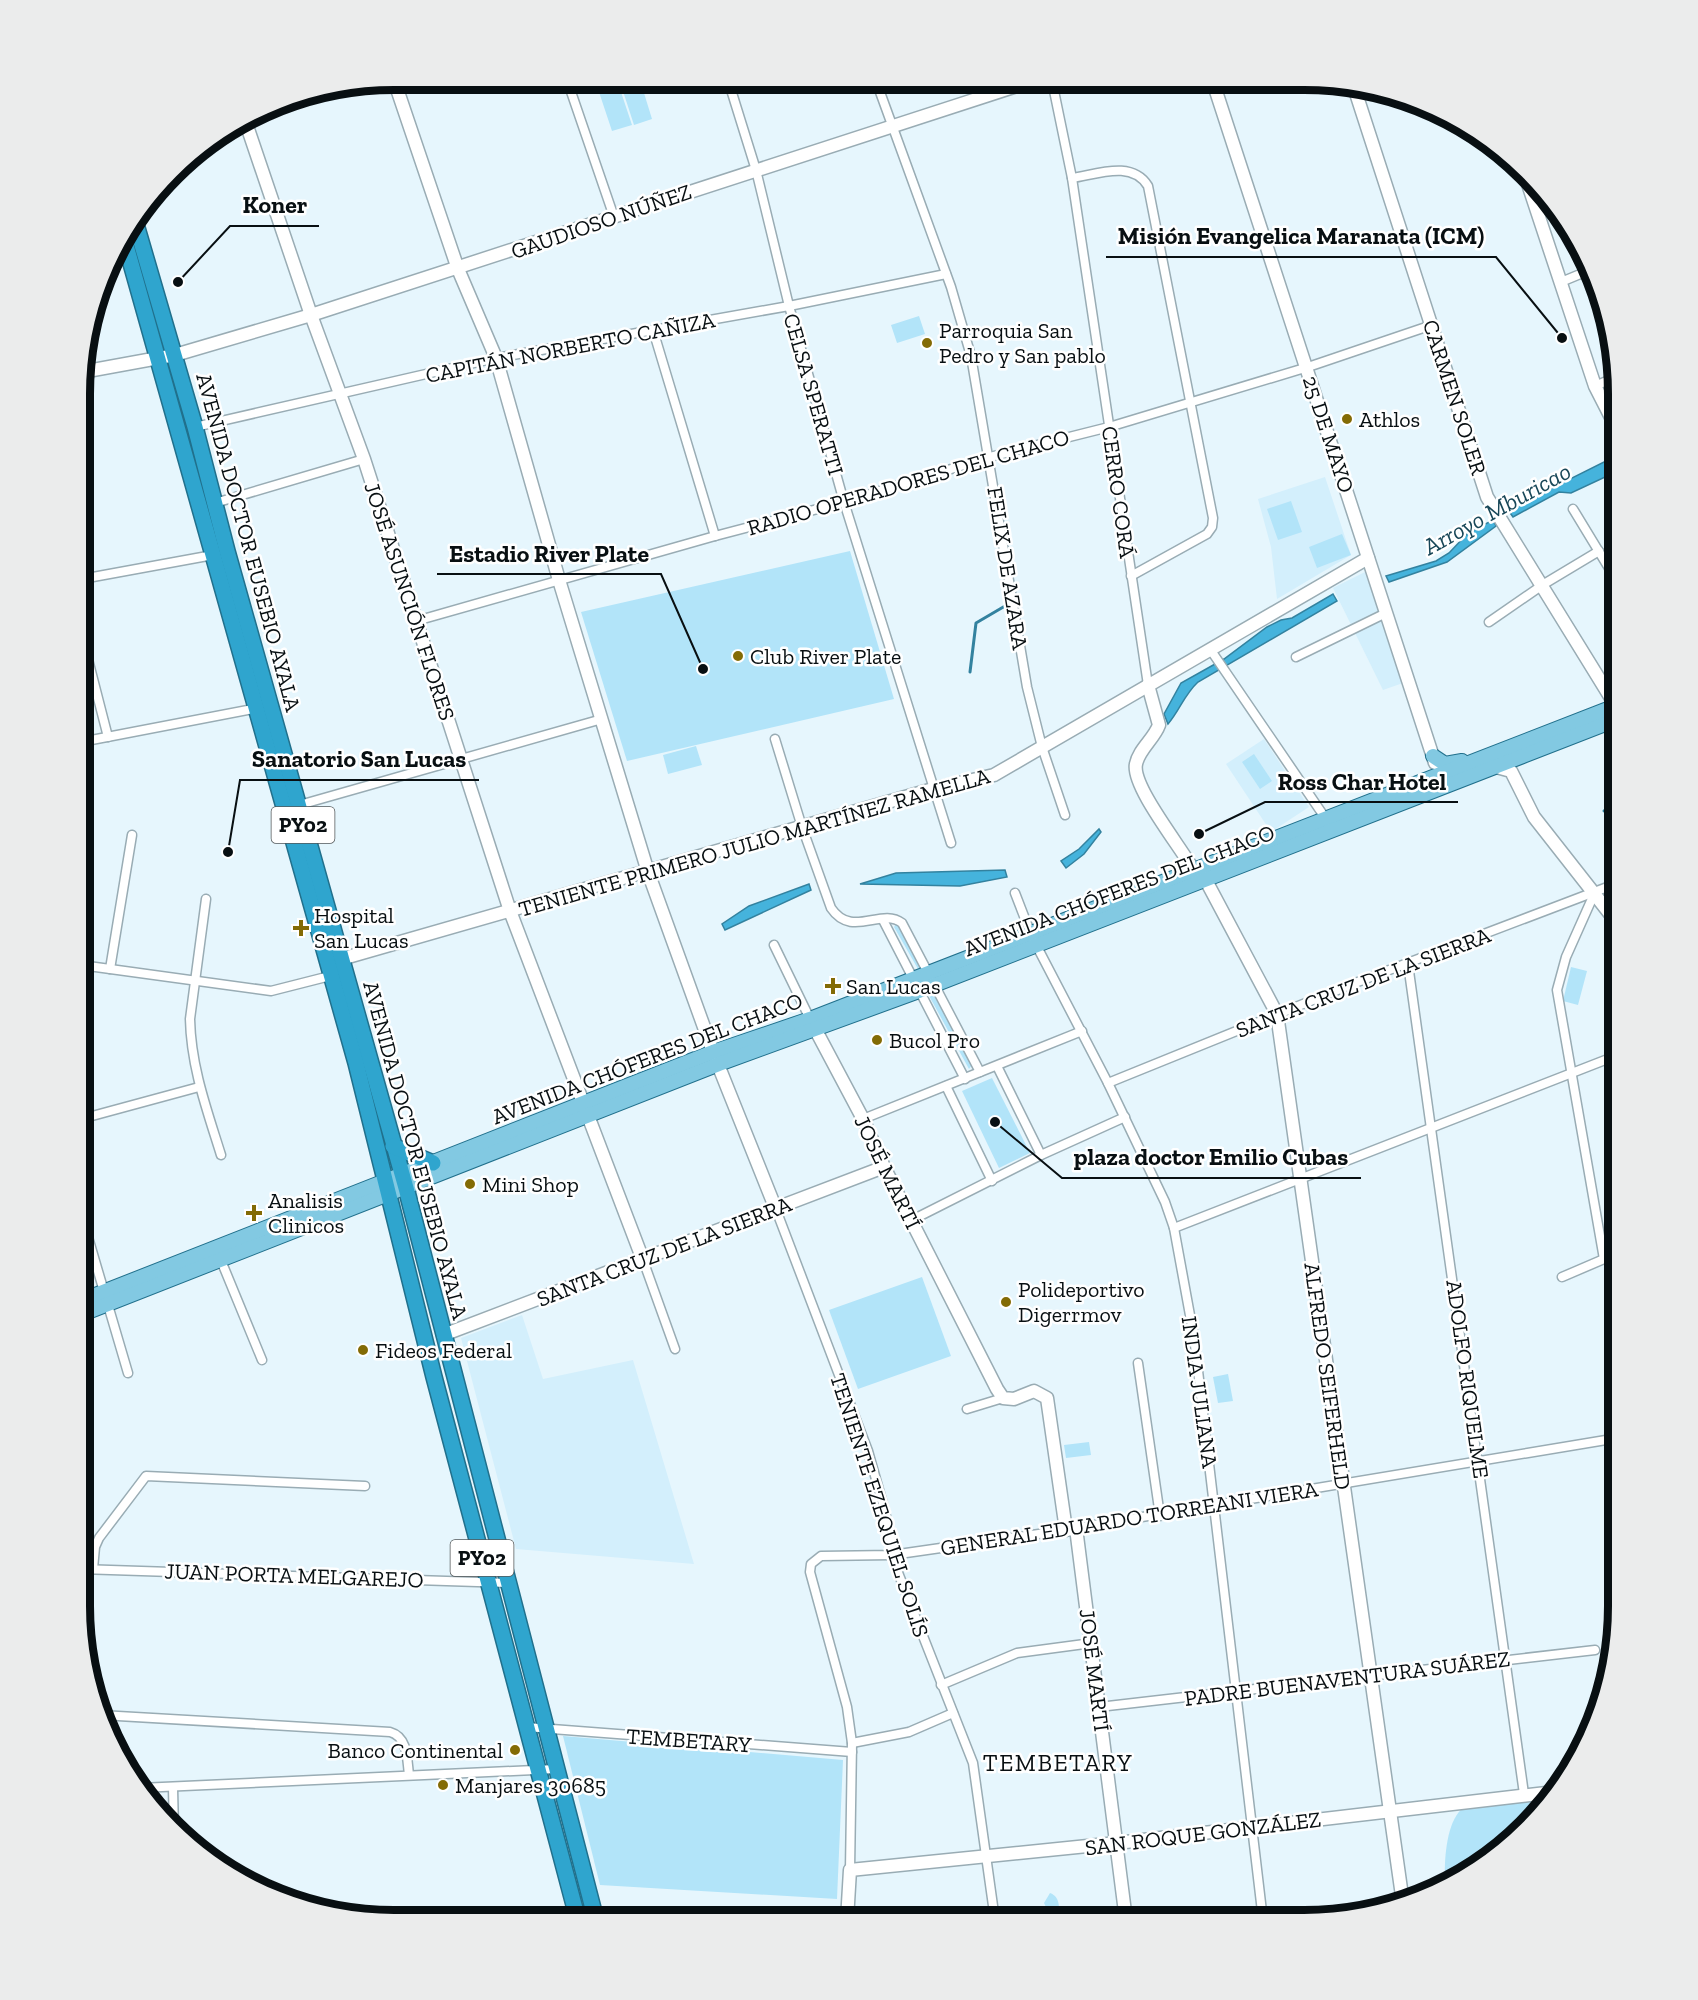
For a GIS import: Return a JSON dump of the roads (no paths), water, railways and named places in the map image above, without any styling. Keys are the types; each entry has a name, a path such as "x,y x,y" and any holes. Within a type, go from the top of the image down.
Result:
{"highway":[{"name":"AVENIDA DOCTOR EUSEBIO AYALA","path":"138,231 213,555 298,805 393,1146 396,1185 463,1488 575,1910"},
{"name":"AVENIDA DOCTOR EUSEBIO AYALA","path":"128,248 195,427 263,707 282,810 356,1064 443,1335 593,1910"},
{"path":"393,1146 433,1163"},
{"path":"463,1488 482,1485"}],"main road":[{"name":"AVENIDA CHÓFERES DEL CHACO","path":"396,1185 716,1058 916,985 1330,824 1443,774 1510,748 1608,716"},
{"name":"AVENIDA CHÓFERES DEL CHACO","path":"1330,824 1355,821 1443,774 1493,766 1608,717"},
{"path":"1443,774 1445,764 1453,764 1499,748 1510,748"},
{"name":"AVENIDA CHÓFERES DEL CHACO","path":"396,1185 433,1163 585,1110"},
{"path":"90,1308 105,1298 396,1185"},
{"path":"90,1299 105,1298"}],"street":[{"name":"TENIENTE EZEQUIEL SOLÍS","path":"396,90 458,269 496,358 559,580 648,872 716,1058 868,1451 885,1510 892,1555 973,1763 993,1910"},
{"path":"570,90 614,217"},
{"name":"CELSA SPERATTI","path":"731,90 756,170 789,306 844,502 951,843"},
{"name":"FELIX DE AZARA","path":"879,90 890,126 946,274 971,356 990,457 1027,687 1042,747 1065,815"},
{"name":"GAUDIOSO NÚÑEZ","path":"91,370 167,356 311,315 1004,90"},
{"name":"CERRO CORÁ","path":"1054,90 1072,178 1148,685 1159,725 1139,755 1135,772 1143,792 1199,874"},
{"name":"25 DE MAYO","path":"1216,90 1308,367 1386,613 1443,774"},
{"name":"CARMEN SOLER","path":"1357,95 1490,503 1608,697"},
{"name":"JOSÉ ASUNCIÓN FLORES","path":"248,128 311,315 364,459 510,911 675,1349"},
{"path":"1072,178 1116,170 1132,171 1142,175 1148,186 1207,483 1212,527 1207,534 1131,576"},
{"path":"1530,190 1595,386 1608,411"},
{"path":"1561,282 1583,273"},
{"name":"CAPITÁN NORBERTO CAÑIZA","path":"195,427 496,358 789,306 946,274"},
{"name":"RADIO OPERADORES DEL CHACO","path":"416,621 844,502 990,457 1109,427 1308,367 1432,325"},
{"path":"653,330 715,536"},
{"path":"1595,386 1607,381"},
{"path":"215,503 364,459"},
{"path":"1573,509 1608,566"},
{"path":"1489,622 1540,586 1599,551"},
{"path":"90,578 213,555"},
{"name":"TENIENTE PRIMERO JULIO MARTÍNEZ RAMELLA","path":"341,959 933,789 994,775 1148,685 1213,654 1368,558"},
{"path":"1296,657 1386,613"},
{"path":"1213,654 1330,824"},
{"path":"90,667 108,737"},
{"path":"90,740 263,707"},
{"path":"282,810 602,719"},
{"path":"775,739 827,902 842,920 854,923 898,920 980,1072"},
{"path":"1493,766 1511,771 1534,817 1608,910"},
{"path":"110,969 132,835"},
{"name":"ALFREDO SEIFERHELD","path":"1199,874 1277,1014 1402,1894"},
{"name":"SANTA CRUZ DE LA SIERRA","path":"1108,1083 1277,1014 1608,887"},
{"path":"1595,892 1566,957 1557,990 1570,1076 1604,1259"},
{"path":"1016,893 1033,938"},
{"path":"206,899 190,1034 199,1087 221,1155"},
{"path":"883,920 965,1079"},
{"name":"INDIA JULIANA","path":"1033,938 1083,1031 1125,1117 1165,1202 1174,1228 1194,1337 1262,1910"},
{"name":"JOSÉ MARTÍ","path":"774,945 884,1167 1003,1398"},
{"name":"ADOLFO RIQUELME","path":"1408,964 1433,1128 1524,1794"},
{"path":"90,966 271,991 330,976"},
{"path":"862,1119 1083,1031"},
{"path":"1174,1228 1608,1059"},
{"path":"997,1066 1041,1155"},
{"path":"946,1086 992,1181"},
{"path":"90,1117 199,1087"},
{"path":"912,1220 1041,1155 1125,1117"},
{"name":"SANTA CRUZ DE LA SIERRA","path":"443,1335 884,1167"},
{"path":"90,1245 128,1373"},
{"path":"219,1254 262,1360"},
{"path":"1562,1277 1608,1258"},
{"path":"1138,1363 1160,1516"},
{"name":"JOSÉ MARTÍ","path":"967,1408 1003,1398 1014,1399 1034,1391 1047,1398 1092,1643 1125,1910"},
{"name":"GENERAL EDUARDO TORREANI VIERA","path":"852,1743 848,1707 810,1572 816,1559 827,1556 892,1555 1160,1516 1342,1483 1608,1440"},
{"path":"93,1569 95,1546 99,1538 146,1476 365,1486"},
{"name":"JUAN PORTA MELGAREJO","path":"93,1569 508,1583"},
{"path":"941,1685 1017,1653 1092,1643"},
{"name":"PADRE BUENAVENTURA SUÁREZ","path":"1099,1707 1595,1650"},
{"path":"848,1910 852,1743 909,1732 953,1713"},
{"path":"110,1715 390,1732 402,1740 409,1775"},
{"name":"TEMBETARY","path":"526,1727 852,1752"},
{"path":"151,1788 556,1769"},
{"path":"173,1788 174,1816"},
{"name":"SAN ROQUE GONZÁLEZ","path":"850,1870 985,1858 1544,1793"}],"water":[{"path":"1608,460 1608,476 1571,493 1559,492 1513,517 1508,510"},
{"path":"1493,520 1496,526 1447,562 1389,582 1386,576 1436,561 1449,553 1468,533"},
{"path":"1333,594 1337,601 1198,682 1168,724 1164,714 1181,683 1224,659 1267,627 1281,620 1292,618"},
{"path":"1099,829 1101,832 1084,854 1066,868 1061,861 1079,849"},
{"path":"1005,870 1007,877 960,886 860,884 896,873"},
{"path":"809,884 811,890 725,930 722,924 749,906"}],"waterway":[{"path":"970,672 976,623 1005,606"},
{"path":"1604,811 1608,808"}],"place":[{"name":"Koner","path":"178,282"},
{"name":"Misión Evangelica Maranata (ICM)","path":"1562,338"},
{"name":"Parroquia San Pedro y San pablo","path":"927,343"},
{"name":"Athlos","path":"1347,419"},
{"name":"Club River Plate","path":"738,656"},
{"name":"Estadio River Plate","path":"703,669"},
{"name":"Ross Char Hotel","path":"1199,834"},
{"name":"Sanatorio San Lucas","path":"228,852"},
{"name":"Hospital San Lucas","path":"301,928"},
{"name":"San Lucas","path":"833,986"},
{"name":"Bucol Pro","path":"877,1040"},
{"name":"plaza doctor Emilio Cubas","path":"995,1122"},
{"name":"Mini Shop","path":"470,1184"},
{"name":"Analisis Clinicos","path":"254,1213"},
{"name":"Polideportivo Digerrmov","path":"1006,1302"},
{"name":"Fideos Federal","path":"363,1350"},
{"name":"Banco Continental","path":"515,1750"},
{"name":"Manjares 30685","path":"443,1785"}],"district":[{"name":"TEMBETARY","path":"1058,1763"}],"water label":[{"name":"Arroyo Mburicao","path":"1497,509"}]}
